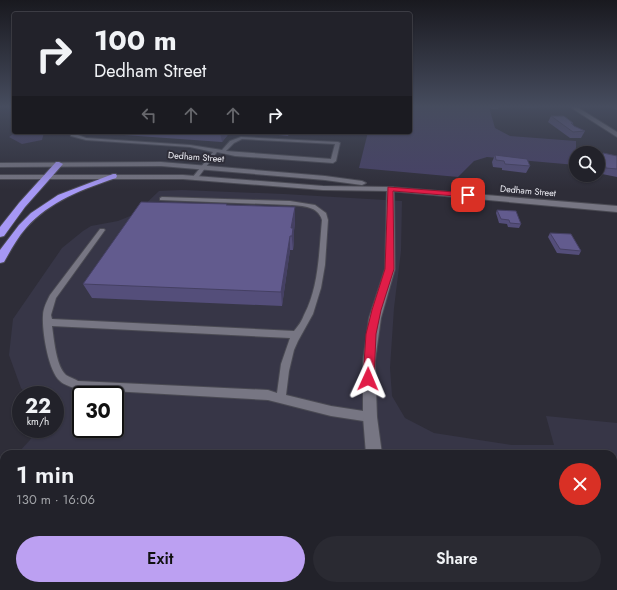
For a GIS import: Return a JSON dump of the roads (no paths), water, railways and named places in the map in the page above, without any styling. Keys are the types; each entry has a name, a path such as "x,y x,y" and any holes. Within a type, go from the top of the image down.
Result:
{"highway":[{"path":"0,234 22,205 59,164"},
{"path":"0,259 18,230 41,209 76,189 113,176"}],"main road":[{"name":"Dedham Street","path":"0,165 143,164 203,167 335,179 390,188 617,209"},
{"name":"Dedham Street","path":"0,177 113,176 196,178 323,188 390,188"},
{"path":"374,450 368,379 371,334 387,280 390,264 390,188"}],"lane":[{"path":"73,135 86,139 195,147 224,152 333,161 338,143 241,138 234,140 224,152"},
{"path":"86,139 91,135"},
{"path":"196,178 216,151"},
{"path":"162,199 295,204 313,206 321,210 325,220 320,273 311,310 296,335 288,353 281,398"},
{"path":"102,230 53,297 48,309 47,322 51,351 58,370 63,378 78,385 255,394 281,398 331,411 370,417"},
{"path":"47,322 296,335"}]}
